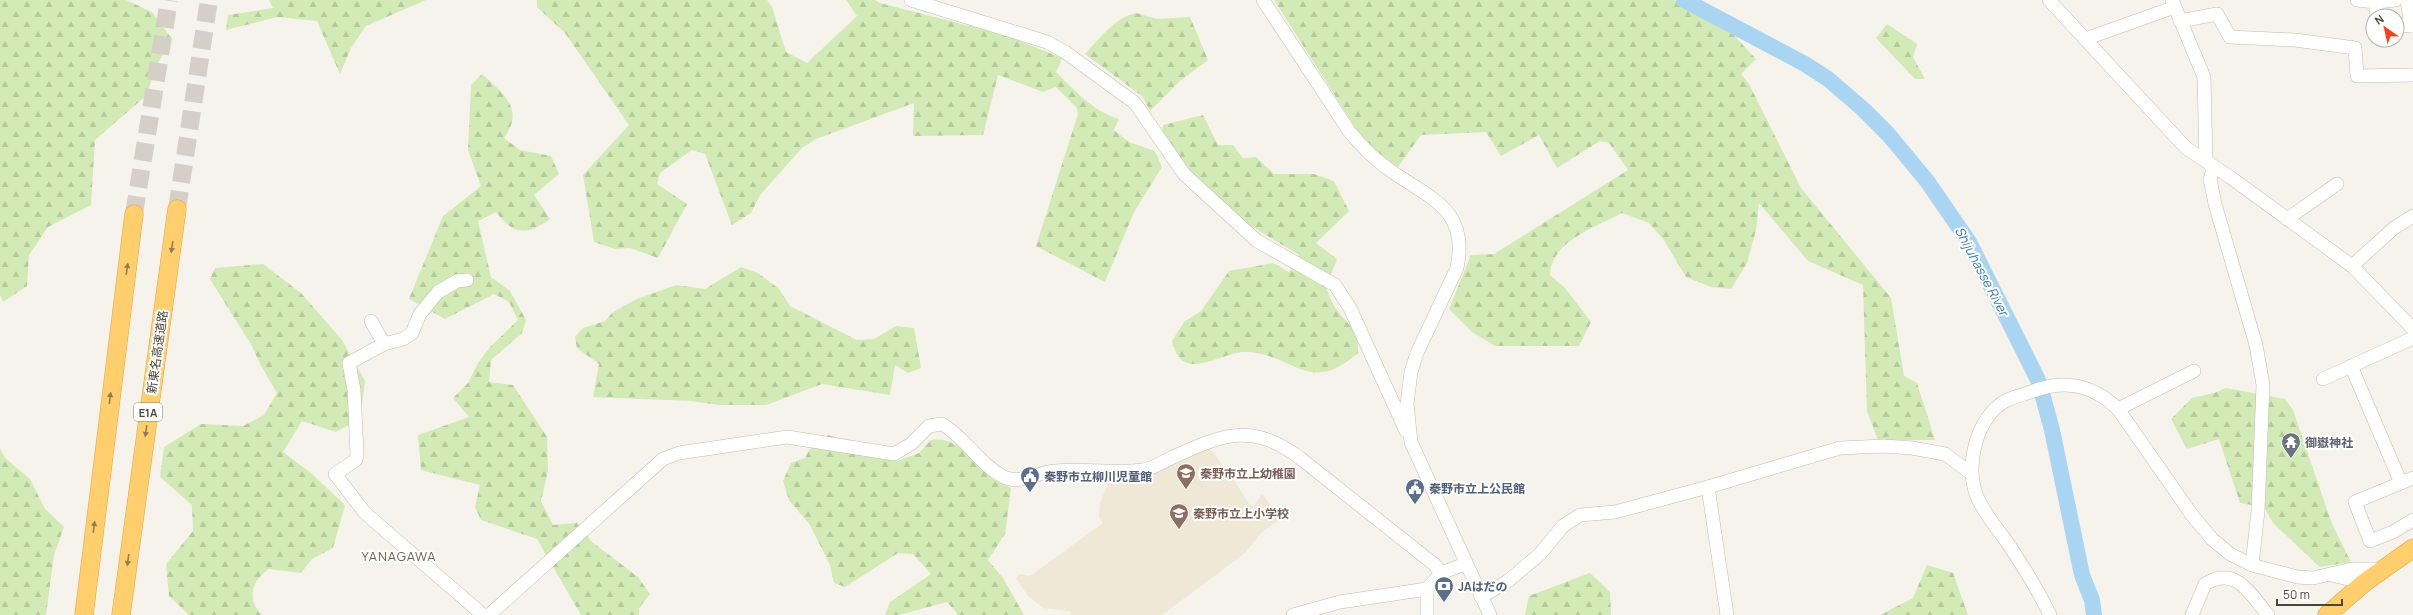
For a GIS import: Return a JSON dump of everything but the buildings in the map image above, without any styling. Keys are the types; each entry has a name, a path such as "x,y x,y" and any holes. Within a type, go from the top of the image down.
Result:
{"highway":[{"name":"新東名高速道路","path":"121,615 177,209"},
{"path":"84,611 134,214"},
{"path":"2326,615 2382,569 2413,548"}],"street":[{"path":"911,0 1047,42 1065,52 1135,103 1184,174 1201,192 1257,241 1335,285 1350,308 1465,564 1490,615"},
{"path":"1263,0 1349,131 1362,147 1391,171 1436,199 1444,207 1456,228 1460,255 1457,268 1422,340 1411,372 1407,404 1411,442"},
{"path":"2049,0 2186,148 2352,266 2413,329"},
{"path":"2357,0 2376,2 2396,0"},
{"path":"2408,0 2412,26"},
{"path":"2376,2 2376,8"},
{"path":"2085,39 2174,4 2204,77 2210,179 2215,204 2256,345 2263,385 2258,511 2252,565"},
{"path":"2180,21 2217,14 2230,37 2295,40 2355,48 2357,76 2413,75"},
{"path":"2287,219 2337,184"},
{"path":"2352,266 2394,228 2413,216"},
{"path":"467,280 457,281 438,292 420,314 417,326 412,333 403,339 384,344 349,363 354,390 358,454 356,460 335,474 366,513 483,615"},
{"path":"371,321 384,344"},
{"path":"2323,379 2413,338"},
{"path":"2351,366 2407,481 2355,502 2370,541 2393,532 2413,520"},
{"path":"2118,409 2194,371"},
{"path":"2050,615 2027,571 1978,500 1972,474 1972,454 1977,438 1986,422 2006,400 2052,385 2073,385 2087,389 2106,398 2118,409 2192,515 2212,539 2230,554 2252,565 2297,577 2314,578 2352,569 2382,569"},
{"path":"489,615 663,459 678,452 787,437 894,454 911,444 929,426 942,424 955,431 980,459 1005,478 1018,480 1054,470 1144,470 1226,435 1246,435 1263,438 1287,448 1435,565 1441,574"},
{"path":"1481,597 1508,581 1540,554 1563,526 1580,516 1615,512 1708,487 1840,448 1861,445 1912,448 1945,454 1972,474"},
{"path":"1708,487 1727,615"},
{"path":"2230,554 2228,558 2243,579 2240,583"},
{"path":"1293,615 1340,602 1427,589 1441,574 1465,564"},
{"path":"2330,575 2364,583"},
{"path":"2192,615 2206,584 2222,576 2232,578 2240,583 2268,615"},
{"path":"1427,589 1427,615"}],"shaded area":[{"name":"秦野市立上小学校","path":"1208,446 1234,480 1249,504 1254,506 1262,494 1282,518 1262,532 1244,554 1162,615 1072,615 1070,611 1043,608 1028,596 1016,578 1019,574 1030,576 1103,523 1099,517 1100,503 1112,474"}],"green space":[{"path":"0,0 126,0 152,12 172,39 155,68 147,95 95,140 91,205 48,227 29,255 27,286 3,302 0,295"},
{"path":"269,0 426,0 366,26 351,48 340,74 317,21 278,17 226,30 228,15 273,8"},
{"path":"537,0 767,0 772,7 786,52 807,63 857,16 846,0 875,0 880,3 1008,36 1062,58 1056,72 1077,93 1093,106 1119,119 1114,130 1129,142 1155,151 1162,167 1134,212 1105,282 1036,246 1078,114 1077,108 1056,87 1043,92 998,75 983,135 913,136 914,103 816,139 802,148 760,195 751,213 732,225 705,154 692,150 660,173 657,184 687,204 658,258 630,248 615,249 594,242 583,175 629,125 565,33 537,7"},
{"path":"1274,0 1674,0 1730,31 1756,59 1741,74 1749,84 1801,188 1891,298 1904,376 1917,383 1935,440 1878,440 1867,411 1863,285 1808,261 1759,203 1756,230 1747,263 1731,289 1711,287 1686,277 1664,240 1649,223 1622,213 1577,236 1566,244 1552,263 1550,275 1565,288 1591,322 1579,346 1495,346 1472,332 1449,309 1471,255 1494,254 1628,170 1609,143 1600,141 1557,168 1539,135 1501,156 1486,132 1421,135 1398,167 1375,150 1358,132"},
{"path":"1136,13 1157,19 1190,17 1208,60 1180,81 1150,111 1142,96 1085,54 1114,24"},
{"path":"1887,24 1917,44 1913,57 1925,79 1915,79 1876,38"},
{"path":"482,74 504,95 512,110 513,119 504,138 520,150 551,156 559,174 534,195 550,219 542,225 527,230 515,229 503,220 496,212 478,221 491,277 510,291 526,320 522,333 491,360 489,382 513,385 547,437 548,471 541,501 553,525 577,523 592,542 638,577 650,594 639,608 639,615 581,615 537,539 481,520 475,507 480,485 421,470 418,435 469,417 453,398 468,383 478,363 490,347 518,320 509,302 494,294 445,319 409,299 443,216 481,186 468,150 471,85"},
{"path":"1203,115 1218,145 1233,145 1243,158 1256,157 1274,174 1314,174 1334,181 1349,211 1316,243 1337,259 1326,287 1334,305 1353,329 1357,339 1358,353 1342,365 1328,371 1316,373 1268,356 1251,352 1240,352 1205,363 1194,364 1185,362 1177,355 1172,341 1184,322 1201,311 1229,271 1273,263 1289,272 1299,255 1241,220 1193,175 1162,133 1163,125"},
{"path":"263,264 301,293 342,340 365,381 360,419 336,432 302,421 283,452 311,473 345,505 333,548 312,559 301,573 269,569 258,579 253,590 253,596 254,603 262,615 189,615 169,596 166,564 193,531 192,505 160,477 164,447 201,424 243,426 264,415 277,393 260,364 252,346 210,279 215,268"},
{"path":"741,267 758,273 779,289 790,306 857,340 874,339 896,326 914,328 921,368 908,373 895,365 890,395 822,384 766,405 720,405 691,401 593,397 599,364 577,348 575,337 583,328 605,321 613,312 637,299 676,285 705,289"},
{"path":"2226,388 2285,399 2293,410 2332,524 2351,562 2320,567 2273,523 2264,507 2240,503 2219,439 2187,449 2171,419 2192,398 2214,393"},
{"path":"828,435 854,443 897,461 919,453 931,440 951,442 966,452 994,480 1011,488 1005,534 988,560 1003,578 1024,615 956,615 957,613 947,602 899,615 885,615 890,602 931,574 913,554 898,553 845,587 834,583 830,565 810,525 789,500 783,481 791,463 805,458 809,450"},
{"path":"0,448 5,458 30,479 45,509 64,527 54,555 46,615 0,615"},
{"path":"1927,565 1953,573 1968,615 1880,615 1913,598"},
{"path":"1590,573 1610,592 1611,615 1525,615 1529,596"}],"waterway":[{"name":"Shijuhasse River","path":"1684,0 1805,64 1828,79 1863,109 1888,134 1927,181 1969,242 2039,382 2052,430 2082,575 2092,600 2094,615"}],"tunnel":[{"path":"134,214 169,0"},
{"path":"177,209 209,0"}],"place":[{"name":"御嶽神社","path":"2291,459"},
{"name":"秦野市立上幼稚園","path":"1186,490"},
{"name":"秦野市立柳川児童館","path":"1030,493"},
{"name":"秦野市立上公民館","path":"1415,505"},
{"name":"秦野市立上小学校","path":"1179,530"},
{"name":"JAはだの","path":"1444,603"}],"district":[{"name":"YANAGAWA","path":"399,556"}]}
